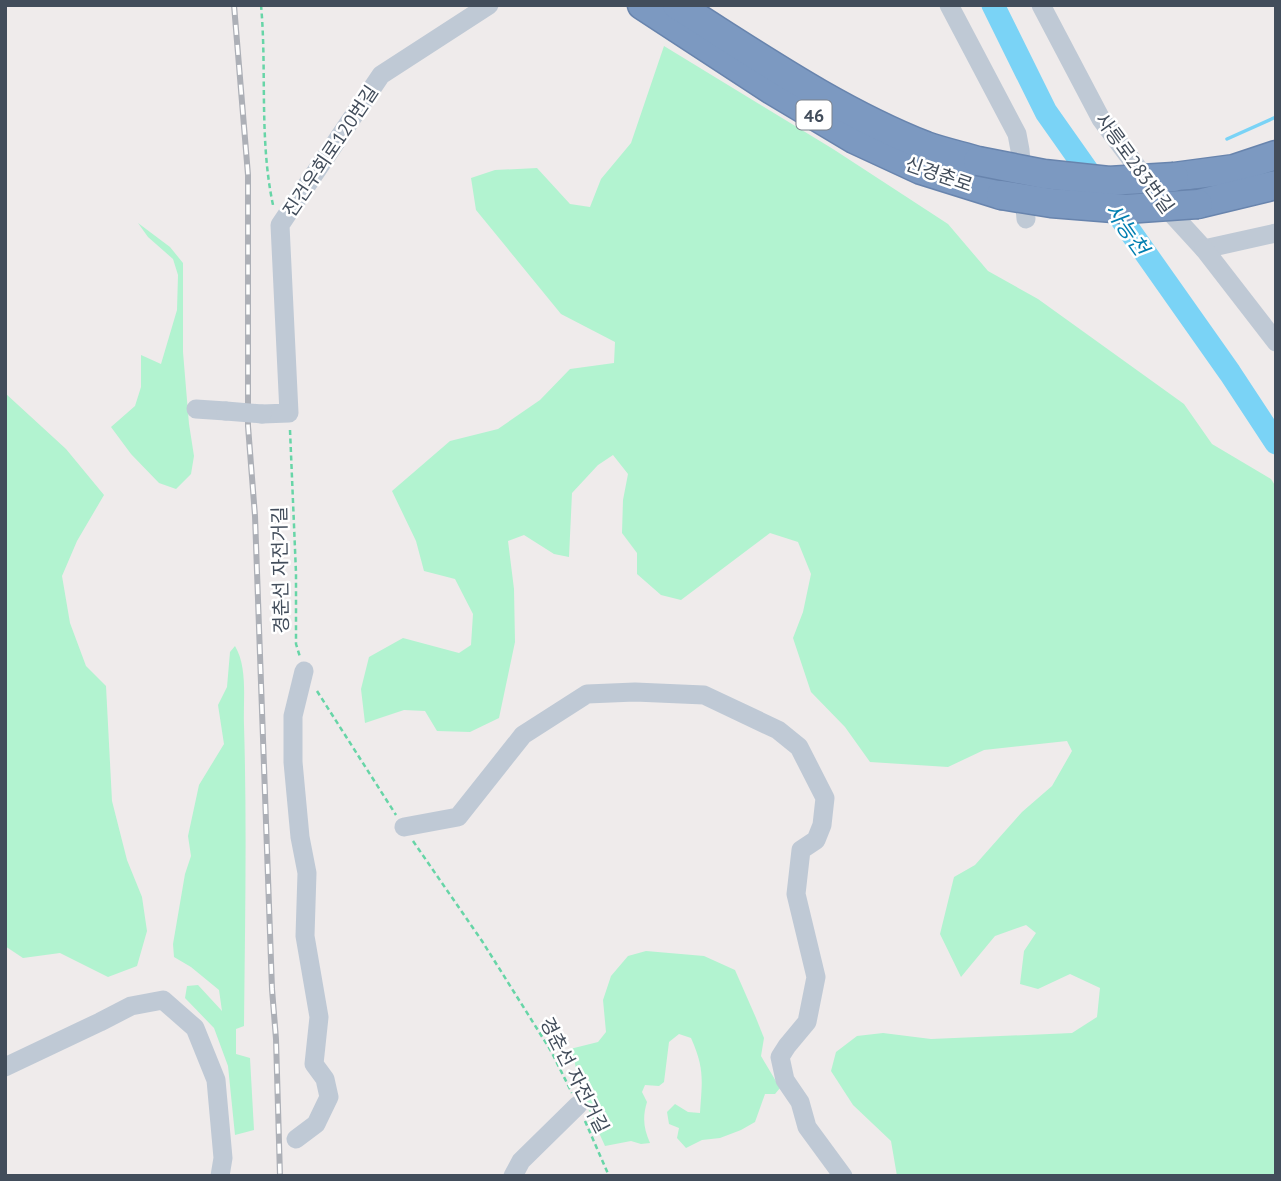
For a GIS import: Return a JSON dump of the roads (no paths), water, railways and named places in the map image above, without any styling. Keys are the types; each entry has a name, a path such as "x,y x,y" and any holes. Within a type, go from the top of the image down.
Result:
{"highway":[{"name":"신경춘로","path":"642,5 772,90 854,139 921,170 1001,195 1051,203 1126,209 1198,204 1276,185"},
{"name":"신경춘로","path":"677,5 816,92 869,121 929,147 978,161 1044,174 1109,181 1174,177 1234,169 1276,155"}],"street":[{"name":"진건우회로120번길","path":"196,409 262,414 289,413 280,225 381,75 489,5"},
{"path":"949,5 1017,134 1026,219"},
{"name":"사릉로283번길","path":"1041,5 1101,119 1172,214 1204,249 1276,342"},
{"path":"1204,249 1276,233"},
{"path":"296,1139 316,1124 328,1097 325,1079 314,1064 319,1017 304,936 307,873 300,837 293,762 293,716 304,671"},
{"path":"404,827 457,817 523,735 587,694 635,692 704,695 778,730 799,747 825,798 822,825 816,840 801,850 796,894 816,977 807,1022 780,1057 785,1080 800,1102 807,1127 843,1176"},
{"path":"5,1067 131,1006 163,1000 195,1028 216,1080 223,1158 220,1176"},
{"path":"513,1176 521,1161 578,1105"}],"waterway":[{"name":"사능천","path":"993,5 1046,112 1230,373 1276,443"},
{"path":"1227,139 1276,117"}],"railway":[{"path":"234,5 248,175 248,426 255,516 280,1176"}]}
